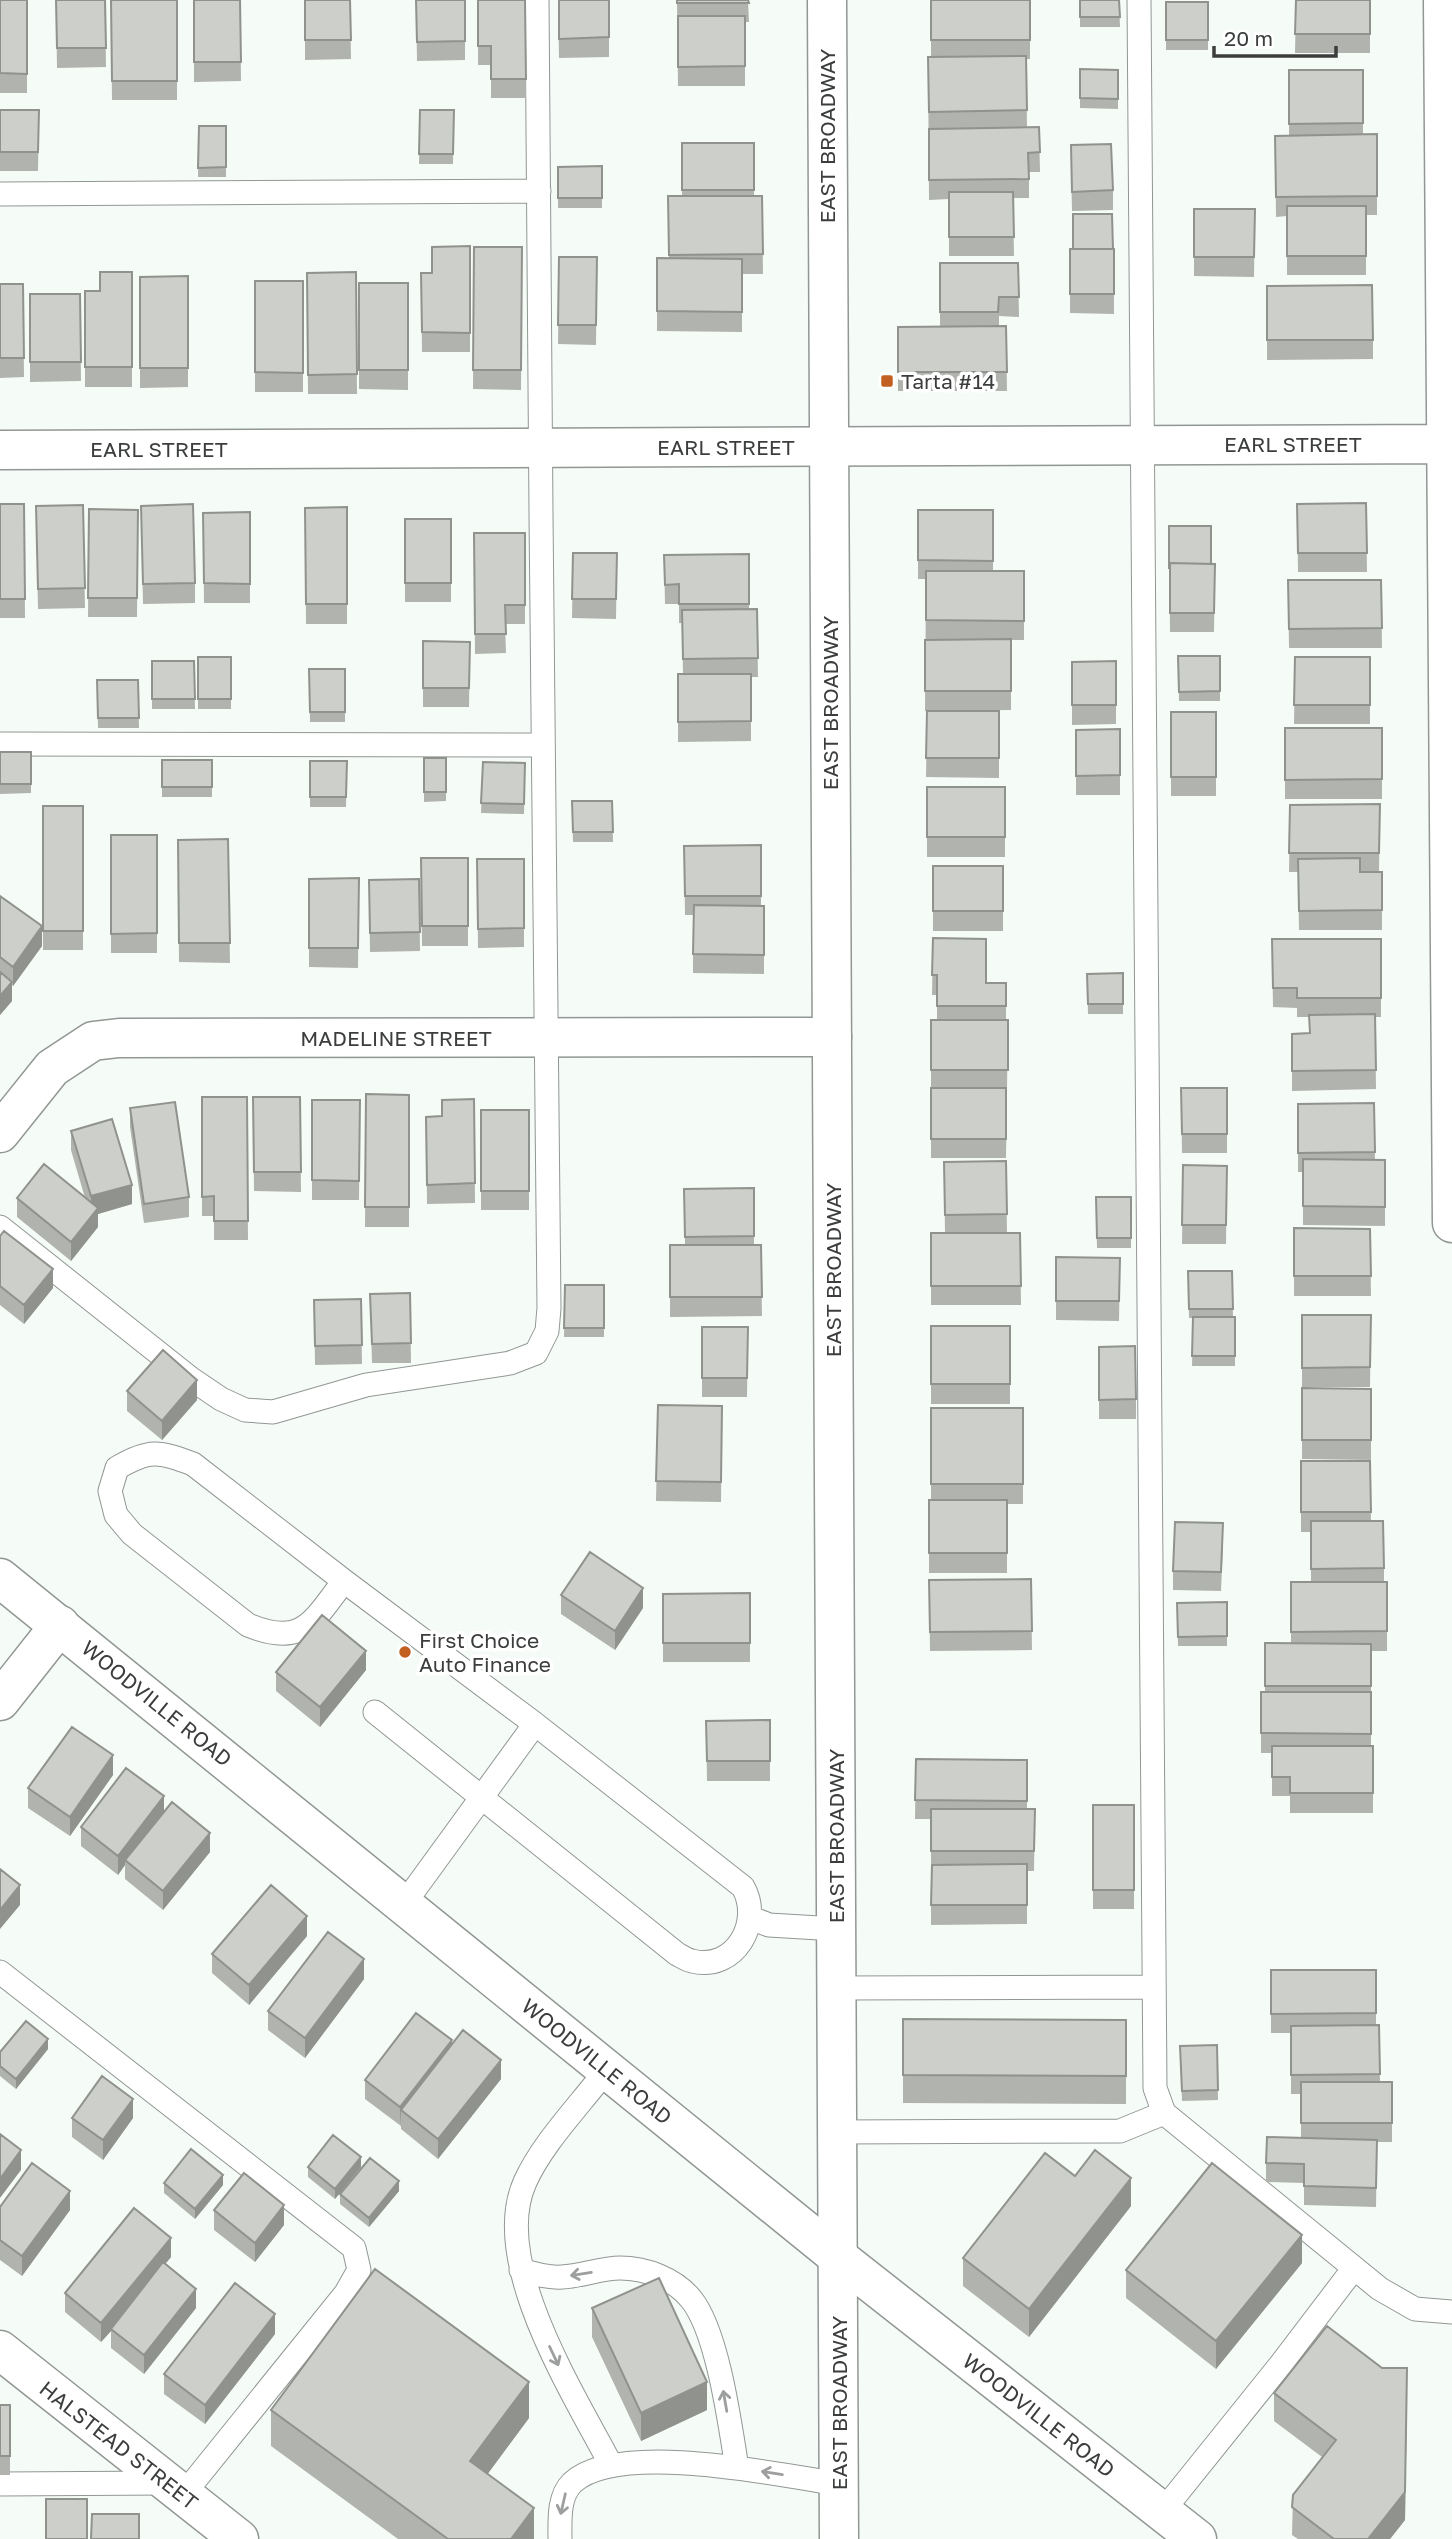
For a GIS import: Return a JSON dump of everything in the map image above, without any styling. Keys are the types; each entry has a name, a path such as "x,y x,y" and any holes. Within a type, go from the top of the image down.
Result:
{"street":[{"name":"EAST BROADWAY","path":"827,0 839,2539"},
{"path":"1443,0 1450,444 1452,1223"},
{"name":"EARL STREET","path":"0,450 1450,444"},
{"name":"MADELINE STREET","path":"0,1133 52,1068 93,1041 132,1038 832,1037"},
{"name":"WOODVILLE ROAD","path":"0,1578 838,2257 1197,2539"},
{"path":"0,1701 61,1625"},
{"name":"HALSTEAD STREET","path":"0,2350 239,2539"}],"lane":[{"path":"0,1227 190,1378 221,1399 245,1410 273,1412 366,1385 510,1363 536,1353 547,1331 549,1308 544,1037 537,0"},
{"path":"1139,0 1155,2088 1164,2113 1380,2289 1415,2309 1452,2312"},
{"path":"0,194 539,191"},
{"path":"0,744 543,745"},
{"path":"344,1581 313,1622 294,1632 270,1634 248,1625 132,1534 116,1515 110,1491 117,1468 138,1455 167,1454 193,1464 744,1887 750,1899 751,1917 743,1940 730,1955 710,1962 692,1961 677,1954 375,1712"},
{"path":"404,1904 535,1724"},
{"path":"751,1917 769,1925 836,1929"},
{"path":"0,1972 354,2248 359,2270 346,2293 175,2489 0,2484"},
{"path":"836,1988 1154,1987"},
{"path":"607,2069 547,2147 525,2182 518,2208 516,2234 521,2270 552,2354 611,2465"},
{"path":"837,2132 1120,2131 1164,2113"},
{"path":"521,2270 543,2276 562,2277 620,2268 648,2272 675,2284 692,2300 704,2324 720,2371 737,2468"},
{"path":"1162,2512 1354,2268"},
{"path":"560,2539 564,2495 572,2484 586,2473 611,2465 702,2464 839,2484"}],"building":[{"path":"0,0 27,0 27,74 0,73"},
{"path":"56,0 105,0 106,48 57,48"},
{"path":"111,0 177,0 177,81 112,81"},
{"path":"194,0 240,0 241,62 194,62"},
{"path":"305,0 350,0 351,40 305,40"},
{"path":"416,0 465,0 465,41 417,42"},
{"path":"478,0 525,0 526,79 491,79 491,46 478,46"},
{"path":"559,0 609,0 609,37 559,39"},
{"path":"677,0 748,0 749,3 677,3"},
{"path":"931,0 1030,0 1030,40 931,40"},
{"path":"1080,0 1119,0 1120,17 1080,17"},
{"path":"1296,0 1370,0 1370,34 1295,34"},
{"path":"1166,2 1208,2 1208,40 1166,40"},
{"path":"678,16 745,16 745,66 678,67"},
{"path":"1026,56 1027,110 929,112 928,57"},
{"path":"1080,69 1118,70 1118,99 1080,98"},
{"path":"1289,70 1363,70 1363,123 1289,124"},
{"path":"0,110 39,110 38,152 0,152"},
{"path":"420,110 454,110 453,154 419,154"},
{"path":"199,126 226,126 226,167 198,168"},
{"path":"1039,127 1040,152 1028,153 1029,179 929,180 929,129"},
{"path":"1377,134 1377,196 1276,197 1275,136"},
{"path":"682,143 754,143 754,190 682,190"},
{"path":"1111,144 1113,190 1072,192 1071,145"},
{"path":"602,166 602,198 558,198 558,167"},
{"path":"949,192 1013,192 1014,237 949,237"},
{"path":"668,196 762,196 763,254 669,255"},
{"path":"1287,206 1366,206 1366,256 1287,256"},
{"path":"1194,209 1255,209 1254,257 1194,257"},
{"path":"1073,214 1112,214 1113,249 1073,249"},
{"path":"470,246 470,333 422,332 421,273 432,273 432,247"},
{"path":"474,247 522,247 521,370 473,370"},
{"path":"1070,249 1114,249 1114,294 1070,294"},
{"path":"559,257 597,257 596,325 558,325"},
{"path":"657,258 742,259 742,312 657,311"},
{"path":"940,263 1018,263 1019,297 999,297 998,312 940,312"},
{"path":"100,272 132,272 132,367 85,367 85,291 100,291"},
{"path":"356,272 357,374 308,375 307,273"},
{"path":"188,276 188,368 140,368 140,277"},
{"path":"255,281 303,281 303,373 255,372"},
{"path":"359,283 408,283 408,370 359,370"},
{"path":"0,284 23,284 24,358 0,358"},
{"path":"1372,285 1373,340 1267,340 1267,286"},
{"path":"30,294 80,294 81,362 30,362"},
{"path":"1006,326 1007,372 898,372 898,327"},
{"path":"1366,503 1367,553 1298,553 1297,504"},
{"path":"0,504 24,504 25,599 0,599"},
{"path":"193,504 195,583 143,584 141,506"},
{"path":"83,505 85,588 38,589 36,506"},
{"path":"347,507 347,604 306,604 305,508"},
{"path":"89,509 138,510 137,598 88,598"},
{"path":"918,510 993,510 993,561 918,560"},
{"path":"250,512 250,584 204,583 203,513"},
{"path":"405,519 451,519 451,583 405,583"},
{"path":"1169,526 1211,526 1211,564 1170,563 1169,568"},
{"path":"474,533 525,533 525,605 505,605 506,634 475,634"},
{"path":"573,553 617,553 616,599 572,599"},
{"path":"749,554 749,604 679,604 679,584 665,585 664,555"},
{"path":"1170,563 1215,564 1214,613 1170,613"},
{"path":"926,571 1024,571 1024,621 926,620"},
{"path":"1288,580 1381,580 1382,628 1289,629"},
{"path":"757,609 758,658 683,659 682,610"},
{"path":"1011,639 1011,691 925,691 925,640"},
{"path":"423,641 470,642 469,688 423,688"},
{"path":"1178,656 1220,656 1220,691 1179,692"},
{"path":"198,657 231,657 231,699 198,699"},
{"path":"1295,657 1370,657 1370,705 1294,705"},
{"path":"152,661 194,661 195,699 152,699"},
{"path":"1116,661 1116,705 1072,705 1072,662"},
{"path":"309,669 345,669 345,712 310,712"},
{"path":"678,674 751,674 751,721 678,722"},
{"path":"97,680 138,680 139,718 98,718"},
{"path":"927,711 999,711 999,758 926,758"},
{"path":"1171,712 1216,712 1216,777 1171,777"},
{"path":"1285,728 1382,728 1382,779 1285,780"},
{"path":"1120,729 1120,775 1076,776 1076,730"},
{"path":"0,752 31,752 31,784 0,784"},
{"path":"424,758 446,758 446,792 424,792"},
{"path":"162,760 212,760 212,787 162,787"},
{"path":"310,761 347,761 346,797 310,797"},
{"path":"483,762 525,763 524,804 481,803"},
{"path":"927,787 1005,787 1005,837 927,837"},
{"path":"572,801 612,801 613,832 573,832"},
{"path":"1380,804 1379,853 1289,853 1290,805"},
{"path":"43,806 83,806 83,931 43,931"},
{"path":"111,835 157,835 157,933 111,934"},
{"path":"228,839 230,943 179,943 178,840"},
{"path":"761,845 761,896 685,896 684,846"},
{"path":"421,858 468,858 468,926 422,926"},
{"path":"1360,858 1360,872 1382,872 1382,910 1299,911 1298,859"},
{"path":"477,859 524,859 524,928 478,929"},
{"path":"933,866 1003,866 1003,911 933,911"},
{"path":"359,878 358,948 309,948 309,879"},
{"path":"419,879 420,932 370,933 369,880"},
{"path":"0,896 42,926 13,967 0,957"},
{"path":"694,905 764,906 764,955 693,954"},
{"path":"933,938 986,939 986,983 1006,983 1006,1006 937,1006 937,975 932,975"},
{"path":"1272,939 1381,939 1381,998 1297,998 1297,988 1273,988"},
{"path":"0,972 12,982 0,996"},
{"path":"1123,973 1123,1004 1088,1004 1087,974"},
{"path":"1375,1014 1376,1070 1292,1071 1292,1034 1310,1033 1309,1015"},
{"path":"931,1020 1008,1020 1008,1070 931,1070"},
{"path":"931,1088 1006,1088 1006,1139 931,1139"},
{"path":"1181,1088 1227,1088 1227,1134 1182,1134"},
{"path":"366,1094 409,1095 409,1207 365,1207"},
{"path":"202,1097 247,1097 248,1221 214,1221 214,1196 202,1197"},
{"path":"253,1097 300,1097 301,1172 254,1172"},
{"path":"474,1099 475,1183 427,1185 426,1117 442,1116 442,1100"},
{"path":"312,1100 360,1100 359,1181 312,1180"},
{"path":"175,1102 189,1197 144,1204 130,1108"},
{"path":"1374,1103 1375,1152 1298,1153 1298,1104"},
{"path":"481,1110 529,1110 529,1191 481,1191"},
{"path":"112,1119 132,1185 91,1196 71,1131"},
{"path":"1303,1159 1385,1160 1385,1207 1303,1206"},
{"path":"1006,1161 1007,1214 945,1215 944,1162"},
{"path":"44,1164 98,1208 71,1242 17,1198"},
{"path":"1183,1165 1227,1166 1226,1225 1182,1225"},
{"path":"754,1188 754,1236 685,1237 684,1189"},
{"path":"1096,1197 1131,1197 1131,1238 1097,1238"},
{"path":"1294,1228 1370,1229 1371,1276 1294,1276"},
{"path":"4,1231 53,1269 24,1305 0,1286 0,1236"},
{"path":"931,1233 1020,1233 1021,1286 931,1286"},
{"path":"670,1245 761,1245 762,1297 670,1297"},
{"path":"1056,1257 1120,1258 1119,1301 1056,1301"},
{"path":"1188,1271 1232,1271 1233,1309 1189,1309"},
{"path":"565,1285 604,1285 604,1328 564,1328"},
{"path":"410,1293 411,1343 372,1344 370,1294"},
{"path":"361,1299 362,1345 315,1346 314,1300"},
{"path":"1302,1315 1371,1315 1370,1367 1302,1368"},
{"path":"1193,1317 1235,1317 1235,1356 1192,1356"},
{"path":"931,1326 1010,1326 1010,1384 931,1384"},
{"path":"702,1327 748,1327 747,1378 702,1378"},
{"path":"1135,1346 1136,1399 1099,1400 1099,1347"},
{"path":"163,1350 197,1380 162,1421 127,1391"},
{"path":"1302,1388 1371,1389 1371,1440 1302,1440"},
{"path":"658,1405 722,1406 721,1482 656,1481"},
{"path":"931,1408 1023,1408 1023,1484 931,1484"},
{"path":"1301,1461 1370,1461 1371,1512 1301,1512"},
{"path":"929,1500 1007,1500 1007,1553 929,1553"},
{"path":"1311,1521 1383,1521 1384,1568 1311,1569"},
{"path":"1175,1522 1223,1523 1221,1572 1173,1571"},
{"path":"590,1552 643,1588 615,1631 561,1595"},
{"path":"1031,1579 1032,1631 930,1632 929,1580"},
{"path":"1291,1582 1387,1582 1387,1631 1291,1632"},
{"path":"750,1593 750,1643 663,1643 663,1594"},
{"path":"1227,1602 1227,1636 1178,1637 1177,1603"},
{"path":"322,1615 366,1651 320,1707 276,1672"},
{"path":"1265,1643 1371,1644 1371,1686 1265,1686"},
{"path":"1261,1692 1371,1692 1371,1734 1261,1733"},
{"path":"770,1720 770,1761 707,1761 706,1721"},
{"path":"72,1727 113,1755 70,1817 28,1788"},
{"path":"1272,1746 1373,1746 1373,1793 1290,1793 1290,1777 1272,1777"},
{"path":"916,1759 1027,1760 1027,1801 915,1800"},
{"path":"126,1768 164,1796 118,1856 81,1827"},
{"path":"172,1802 210,1833 163,1891 125,1860"},
{"path":"1093,1805 1134,1805 1134,1890 1093,1890"},
{"path":"931,1809 1035,1809 1034,1851 931,1851"},
{"path":"1027,1864 1027,1905 931,1905 932,1865"},
{"path":"0,1869 20,1885 0,1910"},
{"path":"271,1885 307,1916 249,1985 212,1954"},
{"path":"328,1932 364,1959 305,2038 268,2011"},
{"path":"1271,1970 1376,1970 1376,2013 1271,2014"},
{"path":"416,2013 452,2040 400,2107 365,2080"},
{"path":"903,2019 1126,2020 1126,2076 903,2075"},
{"path":"26,2021 48,2039 16,2079 0,2066 0,2052"},
{"path":"1379,2025 1380,2074 1291,2075 1291,2026"},
{"path":"463,2030 501,2060 438,2139 401,2110"},
{"path":"1217,2045 1218,2090 1182,2091 1180,2046"},
{"path":"102,2076 133,2099 103,2140 72,2118"},
{"path":"1301,2082 1392,2082 1392,2123 1301,2123"},
{"path":"0,2134 21,2150 0,2179"},
{"path":"333,2135 361,2157 335,2189 308,2167"},
{"path":"1267,2137 1377,2140 1376,2188 1304,2186 1304,2164 1266,2163"},
{"path":"191,2149 223,2175 195,2209 164,2183"},
{"path":"1095,2150 1131,2178 1029,2309 963,2258 1045,2153 1075,2176"},
{"path":"370,2158 399,2181 369,2218 340,2194"},
{"path":"32,2163 70,2191 22,2256 0,2240 0,2207"},
{"path":"1212,2163 1302,2235 1216,2341 1126,2270"},
{"path":"244,2173 284,2205 255,2243 214,2210"},
{"path":"134,2208 171,2238 101,2323 65,2293"},
{"path":"163,2262 196,2289 144,2355 111,2329"},
{"path":"375,2269 529,2382 470,2461 534,2508 511,2539 448,2539 271,2410"},
{"path":"659,2278 707,2382 641,2413 592,2308"},
{"path":"235,2283 275,2314 205,2405 164,2374"},
{"path":"1327,2326 1382,2368 1407,2368 1405,2492 1368,2539 1334,2539 1292,2507 1293,2495 1336,2440 1274,2393"},
{"path":"0,2405 10,2405 10,2456 0,2456"},
{"path":"46,2499 87,2499 87,2539 46,2539"},
{"path":"92,2514 139,2514 139,2539 91,2539"}],"place":[{"name":"Tarta #14","path":"887,381"},
{"name":"First Choice Auto Finance","path":"405,1652"}]}
